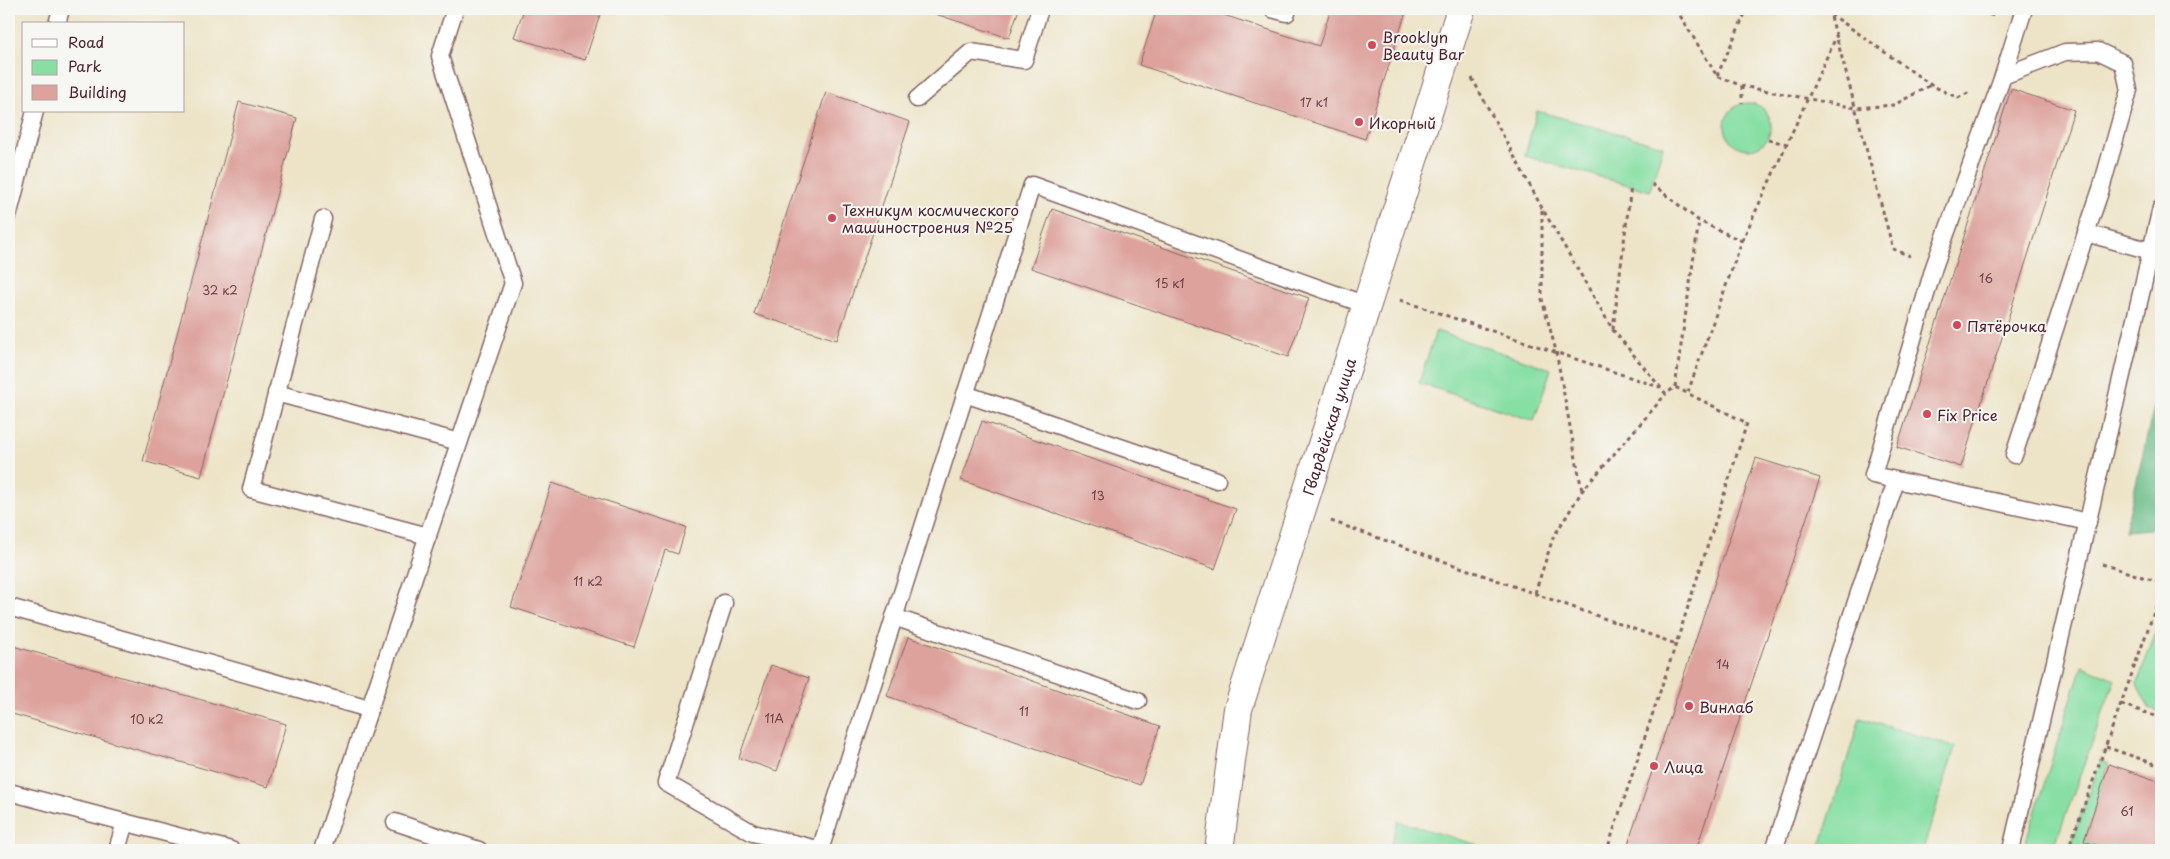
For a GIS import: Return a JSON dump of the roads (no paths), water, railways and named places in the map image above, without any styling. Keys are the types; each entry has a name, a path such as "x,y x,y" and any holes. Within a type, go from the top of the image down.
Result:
{"street":[{"name":"Гвардейская улица","path":"1219,850 1238,709 1461,9"}],"lane":[{"path":"58,22 61,9"},
{"path":"322,850 513,283 440,56 455,9"},
{"path":"917,99 971,52 1024,60 1040,9"},
{"path":"1272,9 1287,14 1288,9"},
{"path":"2024,9 2003,76 1934,267 1873,475 2088,522"},
{"path":"2003,76 2065,52 2098,51 2123,64 2129,90 2101,188 2014,455"},
{"path":"9,213 35,112"},
{"path":"724,603 666,783 752,833 820,850 1032,185 1368,298"},
{"path":"2011,850 2161,208"},
{"path":"323,219 251,489 428,536"},
{"path":"2086,232 2151,251"},
{"path":"276,393 460,442"},
{"path":"965,394 1217,480"},
{"path":"1774,850 1896,481"},
{"path":"9,607 369,709"},
{"path":"894,617 1138,701"},
{"path":"9,792 231,850"},
{"path":"117,850 125,822"},
{"path":"395,822 479,850"}],"place":[{"name":"Brooklyn Beauty Bar","path":"1372,45"},
{"name":"Икорный","path":"1359,122"},
{"name":"Техникум космического машиностроения №25","path":"832,218"},
{"name":"Пятёрочка","path":"1957,325"},
{"name":"Fix Price","path":"1927,414"},
{"name":"Винлаб","path":"1689,706"},
{"name":"Лица","path":"1654,766"}]}
